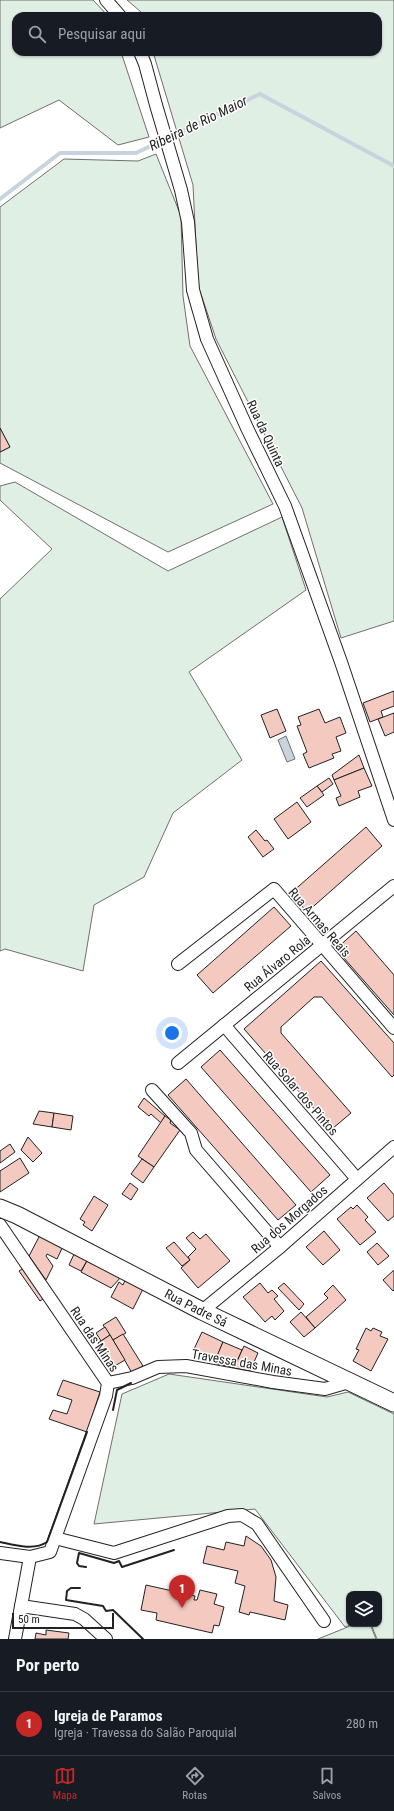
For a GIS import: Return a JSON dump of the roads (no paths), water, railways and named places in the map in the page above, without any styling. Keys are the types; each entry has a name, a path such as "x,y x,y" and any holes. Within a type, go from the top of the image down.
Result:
{"street":[{"path":"106,0 116,12"},
{"name":"Rua da Quinta","path":"142,56 182,190 188,222 193,290 207,339 247,428 285,506 341,662 394,820"},
{"name":"Rua Álvaro Rola","path":"178,1063 394,886"},
{"name":"Rua Armas Reais","path":"178,964 274,889 394,1028"},
{"name":"Rua Solar dos Pintos","path":"224,1025 357,1179"},
{"path":"152,1090 191,1133 196,1150 280,1247"},
{"name":"Rua dos Morgados","path":"202,1311 280,1247 394,1147"},
{"name":"Rua Padre Sá","path":"0,1208 17,1215 202,1311 394,1403"},
{"name":"Rua das Minas","path":"0,1225 108,1383 106,1396 50,1552 30,1557"},
{"name":"Travessa das Minas","path":"108,1383 132,1378 158,1367 186,1366 273,1382 325,1389 349,1382"},
{"path":"55,1538 114,1553 228,1516 242,1515 258,1524 324,1621"},
{"path":"0,1553 30,1557 15,1639"},
{"path":"21,1606 75,1614 84,1619 106,1639"}],"waterway":[{"name":"Ribeira de Rio Maior","path":"0,199 60,153 136,153 260,94 394,166"}],"place":[{"name":"Igreja de Paramos","path":"182,1608"}]}
